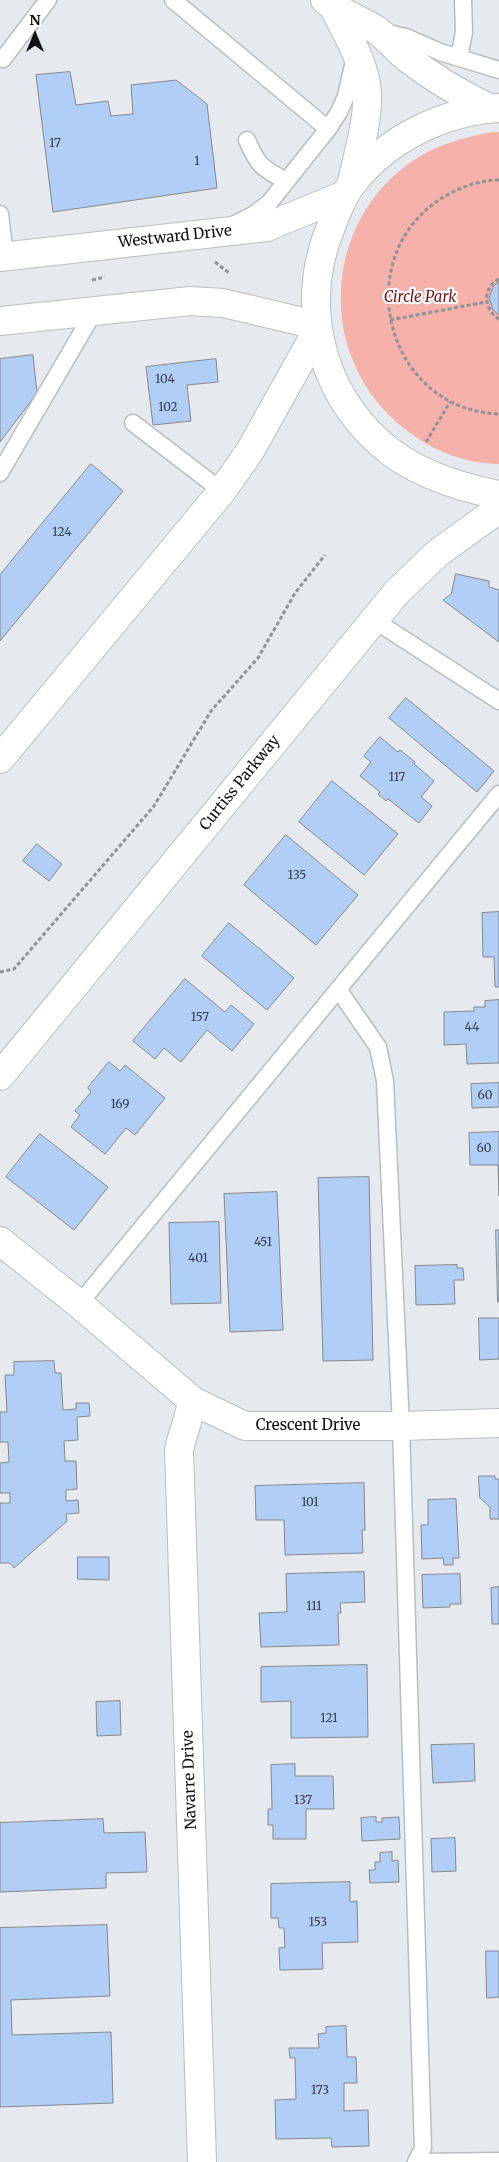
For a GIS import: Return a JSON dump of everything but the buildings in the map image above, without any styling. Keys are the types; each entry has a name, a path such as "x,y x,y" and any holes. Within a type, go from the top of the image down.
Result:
{"street":[{"path":"332,2 377,30 407,58 440,81 466,97 494,108"},
{"path":"332,2 356,52 366,86 366,102 348,188 320,255 317,277 317,328 323,357 346,406 364,428 383,446 437,478 472,490 499,495"},
{"path":"348,188 380,155 404,138 429,124 455,115 494,108"},
{"name":"Westward Drive","path":"2,257 217,243 267,227 348,188"},
{"path":"0,321 190,301 223,303 317,328"},
{"path":"0,759 222,490 250,451 317,328"},
{"name":"Curtiss Parkway","path":"0,1076 374,620 418,570 464,533 499,509"},
{"name":"Crescent Drive","path":"0,1241 79,1304 193,1400 245,1426 401,1426 499,1423"},
{"name":"Navarre Drive","path":"193,1400 179,1449 202,2162"}],"lane":[{"path":"0,59 3,59 48,0"},
{"path":"173,0 328,129"},
{"path":"460,58 464,32 463,0"},
{"path":"377,30 406,37 460,58 499,70"},
{"path":"217,243 269,203 328,129 339,112 346,96 356,52"},
{"path":"247,140 256,160 269,172 286,182"},
{"path":"0,214 2,257"},
{"path":"0,473 95,310"},
{"path":"132,423 222,490"},
{"path":"374,620 499,701"},
{"path":"79,1304 499,794"},
{"path":"338,989 378,1047 386,1081 401,1426 423,2148 418,2162 499,2161"}],"path":[{"path":"499,180 488,180 457,189 430,206 409,229 394,258 388,289 390,320 398,345 411,368 429,387 450,402 484,414 499,414"},
{"path":"217,243 215,264 228,271 230,276"},
{"path":"499,278 489,287 486,302 492,314 499,319"},
{"path":"390,320 486,302"},
{"path":"425,444 450,402"},
{"path":"0,972 14,969 154,806 211,711 258,658 295,593 325,555"}],"green space":[{"name":"Circle Park","path":"499,132 499,464 461,458 437,449 405,429 376,400 356,367 344,330 341,292 346,255 360,219 383,187 423,154 442,145"}]}
